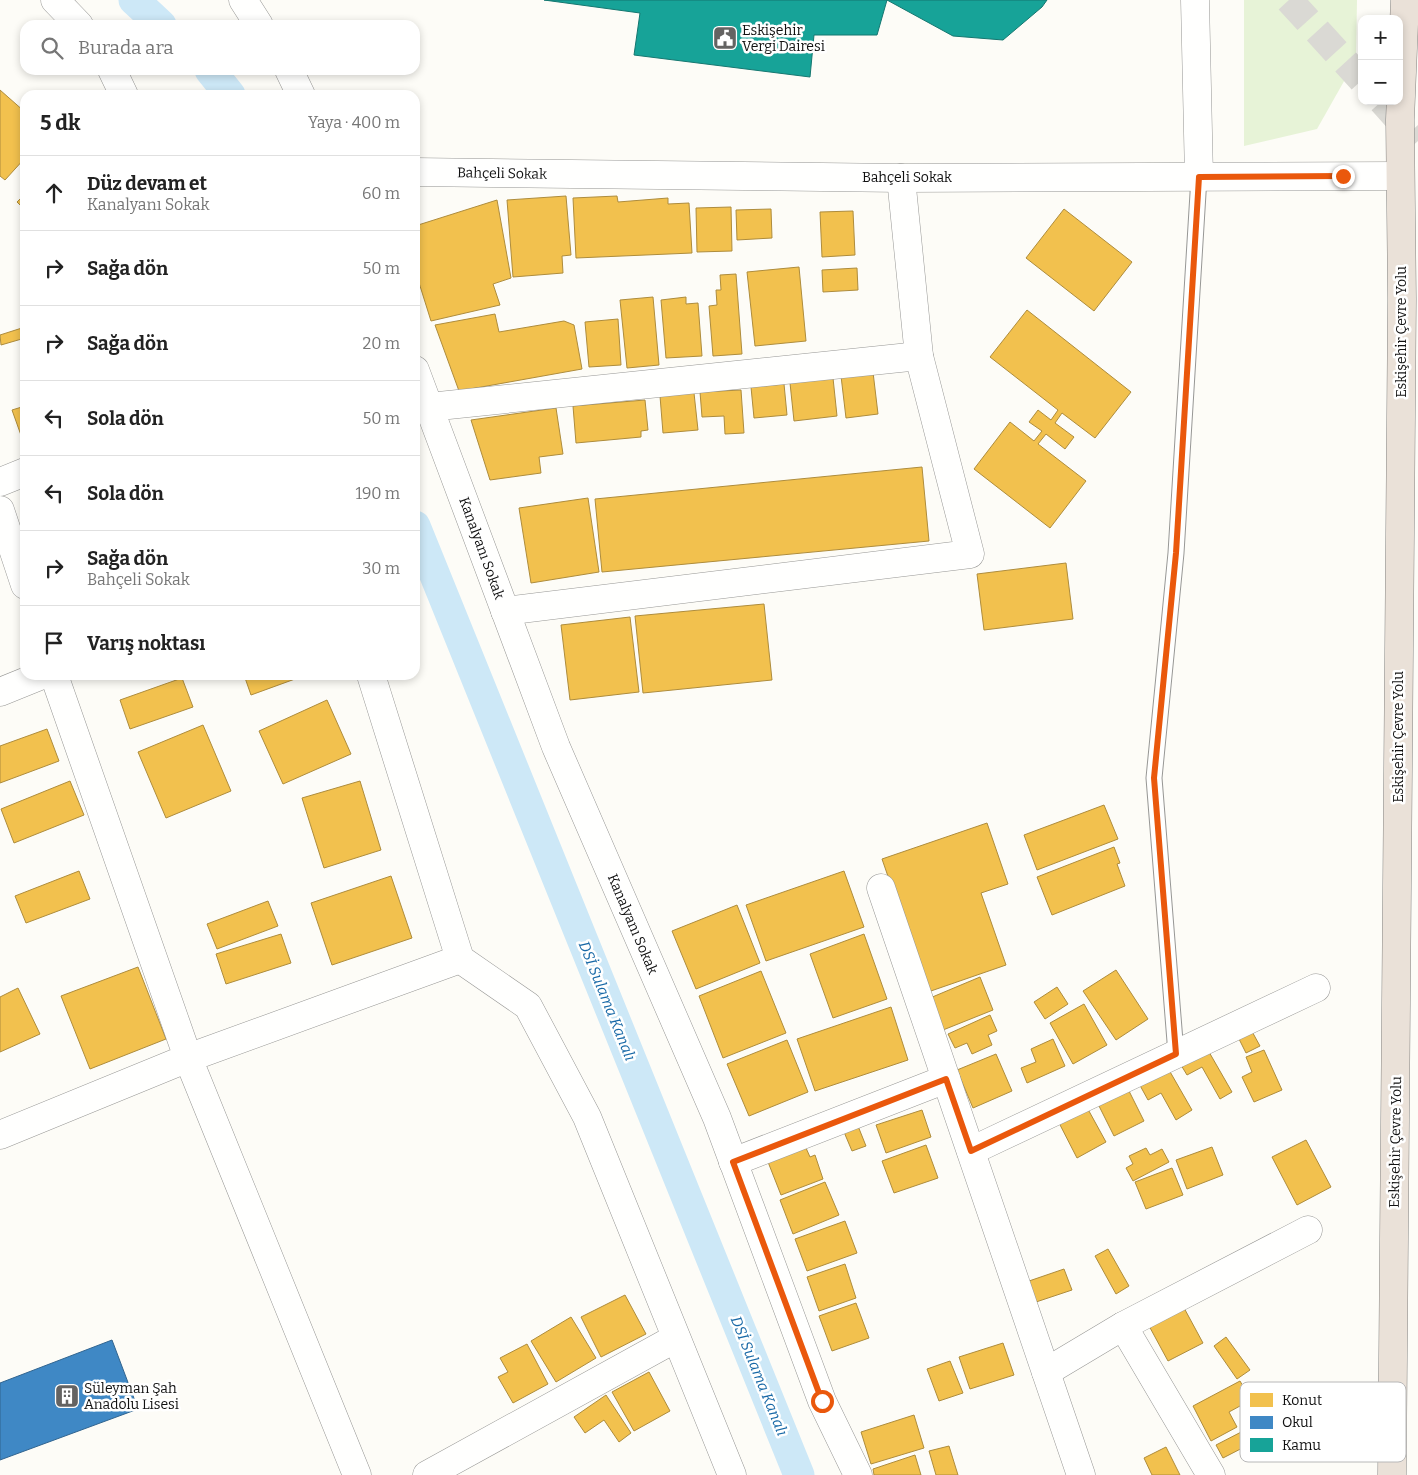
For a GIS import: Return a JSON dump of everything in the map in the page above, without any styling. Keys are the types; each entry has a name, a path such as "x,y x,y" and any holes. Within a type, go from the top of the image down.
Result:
{"highway":[{"name":"Eskişehir Çevre Yolu","path":"1393,1382 1402,299 1400,120 1405,0"},
{"name":"Eskişehir Çevre Yolu","path":"1392,1462 1392,1475"}],"street":[{"path":"55,0 74,20"},
{"path":"243,0 256,20"},
{"path":"1195,0 1199,177"},
{"path":"114,75 122,90"},
{"path":"292,75 299,90"},
{"name":"Bahçeli Sokak","path":"420,172 901,178 1400,176"},
{"path":"506,611 970,554 919,356 901,178"},
{"path":"429,407 919,356"},
{"name":"Kanalyanı Sokak","path":"420,383 556,747 717,1118 822,1401 858,1475"},
{"path":"0,482 20,474"},
{"path":"0,510 20,570"},
{"path":"0,692 30,680"},
{"path":"56,680 188,1058 357,1475"},
{"path":"373,680 460,959 528,1006 587,1117 732,1475"},
{"path":"881,888 1081,1475"},
{"path":"0,1135 188,1058 460,959"},
{"path":"971,1151 1316,988"},
{"path":"733,1162 946,1079"},
{"path":"1046,1372 1123,1326 1308,1230"},
{"path":"1123,1326 1211,1475"},
{"path":"427,1475 676,1338"}],"lane":[{"path":"1176,1054 1154,778 1176,553 1199,177"}],"green space":[{"path":"1244,0 1357,0 1356,60 1317,129 1244,146"}],"building: Konut":[{"path":"0,90 20,108 20,164 5,180 0,176"},
{"path":"566,196 571,255 562,256 563,273 513,277 507,200"},
{"path":"617,196 618,202 668,198 668,204 689,203 692,253 576,258 573,198"},
{"path":"497,200 511,278 493,284 500,305 431,321 420,286 420,224"},
{"path":"731,207 732,251 697,252 696,208"},
{"path":"771,209 772,238 737,240 736,210"},
{"path":"1064,209 1132,262 1094,311 1026,258"},
{"path":"853,211 855,255 822,257 820,212"},
{"path":"799,267 806,341 755,346 747,272"},
{"path":"857,268 858,290 823,292 822,270"},
{"path":"736,274 742,354 713,356 709,306 717,305 716,290 721,290 720,275"},
{"path":"653,297 659,365 627,368 620,300"},
{"path":"686,297 686,304 698,303 702,356 666,358 661,300"},
{"path":"1027,310 1131,392 1095,438 1062,413 1055,423 1074,437 1065,449 1046,434 1038,444 1086,481 1050,528 974,469 1010,422 1034,441 1042,431 1029,422 1038,410 1051,420 1058,410 990,357"},
{"path":"495,314 499,332 564,321 574,325 582,369 459,391 435,325"},
{"path":"618,319 621,365 589,367 585,322"},
{"path":"20,329 20,339 1,345 0,335"},
{"path":"873,372 878,414 846,418 841,376"},
{"path":"833,378 837,416 794,421 790,383"},
{"path":"784,384 787,415 754,418 751,387"},
{"path":"741,390 744,433 725,434 724,416 702,417 700,392"},
{"path":"694,393 698,430 663,433 660,396"},
{"path":"645,400 648,430 641,431 641,437 576,443 573,406"},
{"path":"20,408 20,432 12,410"},
{"path":"556,408 563,454 539,457 541,473 490,480 471,420"},
{"path":"922,467 929,541 602,572 595,499"},
{"path":"588,498 599,572 531,583 519,508"},
{"path":"1066,563 1073,619 984,630 977,574"},
{"path":"764,604 772,680 643,693 635,616"},
{"path":"630,617 639,692 570,700 561,625"},
{"path":"176,680 183,680 193,707 130,729 120,700"},
{"path":"246,680 292,680 251,695"},
{"path":"327,700 351,754 283,784 259,731"},
{"path":"203,725 231,791 166,818 138,752"},
{"path":"47,729 59,761 0,783 0,746"},
{"path":"70,781 84,815 14,843 1,809"},
{"path":"360,781 381,850 324,868 302,798"},
{"path":"1104,805 1118,839 1037,870 1024,835"},
{"path":"987,823 1008,884 981,893 1006,965 928,992 882,859"},
{"path":"1114,847 1120,863 1117,864 1125,886 1052,915 1037,877"},
{"path":"79,871 90,899 26,923 15,896"},
{"path":"844,871 864,927 766,961 746,905"},
{"path":"391,876 412,938 332,965 311,903"},
{"path":"268,901 278,926 217,949 207,924"},
{"path":"737,905 760,963 696,989 672,931"},
{"path":"281,934 291,963 226,984 216,954"},
{"path":"864,934 887,999 833,1018 810,954"},
{"path":"138,967 166,1039 90,1069 61,996"},
{"path":"1116,970 1148,1019 1116,1040 1083,991"},
{"path":"761,971 786,1033 723,1058 699,996"},
{"path":"980,977 993,1010 943,1030 930,998"},
{"path":"1057,987 1068,1004 1045,1019 1034,1002"},
{"path":"18,988 40,1034 0,1052 0,997"},
{"path":"1084,1004 1107,1045 1073,1064 1050,1023"},
{"path":"891,1007 908,1060 815,1091 797,1039"},
{"path":"990,1015 997,1031 988,1035 992,1045 972,1054 967,1043 955,1048 948,1034"},
{"path":"1249,1026 1260,1046 1246,1053 1236,1033"},
{"path":"1053,1039 1065,1066 1027,1083 1021,1068 1036,1062 1031,1049"},
{"path":"787,1040 808,1092 749,1116 727,1064"},
{"path":"1205,1045 1232,1092 1220,1099 1202,1067 1187,1075 1178,1060"},
{"path":"1264,1050 1282,1090 1254,1102 1242,1077 1252,1072 1246,1057"},
{"path":"996,1054 1012,1091 973,1108 957,1070"},
{"path":"1165,1063 1192,1110 1176,1120 1161,1093 1148,1100 1137,1080"},
{"path":"1125,1083 1144,1121 1114,1136 1095,1098"},
{"path":"1084,1102 1106,1142 1077,1158 1056,1117"},
{"path":"922,1110 931,1137 886,1153 876,1125"},
{"path":"858,1126 866,1146 852,1151 844,1132"},
{"path":"1306,1140 1331,1187 1297,1205 1272,1157"},
{"path":"926,1145 938,1178 894,1193 882,1161"},
{"path":"1212,1147 1223,1175 1187,1189 1176,1160"},
{"path":"806,1148 810,1157 815,1155 823,1179 781,1195 768,1162"},
{"path":"1146,1148 1150,1155 1162,1149 1169,1162 1133,1181 1126,1168 1133,1164 1129,1156"},
{"path":"1172,1168 1183,1195 1146,1209 1135,1182"},
{"path":"825,1182 839,1215 793,1234 780,1200"},
{"path":"845,1221 857,1253 807,1271 795,1239"},
{"path":"1108,1249 1129,1286 1116,1294 1095,1256"},
{"path":"845,1264 856,1298 819,1311 807,1277"},
{"path":"1064,1269 1072,1290 1036,1302 1029,1281"},
{"path":"625,1295 646,1334 601,1357 581,1317"},
{"path":"856,1303 869,1338 832,1351 819,1316"},
{"path":"1183,1306 1203,1343 1168,1361 1148,1324"},
{"path":"571,1317 596,1358 556,1382 531,1341"},
{"path":"1226,1337 1250,1370 1237,1379 1214,1346"},
{"path":"1003,1343 1014,1375 970,1389 959,1357"},
{"path":"527,1344 548,1384 513,1403 498,1377 508,1372 500,1358"},
{"path":"950,1361 963,1393 939,1401 927,1369"},
{"path":"649,1372 670,1411 634,1431 612,1392"},
{"path":"1241,1382 1240,1406 1229,1412 1237,1427 1211,1441 1193,1406"},
{"path":"606,1395 631,1433 619,1442 604,1420 585,1433 574,1417"},
{"path":"914,1415 924,1448 871,1464 861,1432"},
{"path":"1240,1433 1240,1449 1223,1458 1216,1445"},
{"path":"949,1446 958,1475 936,1475 929,1451"},
{"path":"1166,1447 1180,1475 1152,1475 1144,1458"},
{"path":"915,1455 921,1475 874,1475 873,1469"}],"building: Okul":[{"name":"Süleyman Şah Anadolu Lisesi","path":"112,1340 138,1409 0,1460 0,1383"}],"building: Kamu":[{"name":"Eskişehir Vergi Dairesi","path":"544,0 887,0 877,35 814,35 810,77 634,55 640,13"},
{"path":"887,0 1047,0 1042,7 1003,40 953,36"}],"waterway":[{"name":"DSİ Sulama Kanalı","path":"134,0 156,20"},
{"name":"DSİ Sulama Kanalı","path":"214,75 226,90"},
{"name":"DSİ Sulama Kanalı","path":"420,538 799,1475"}],"tunnel":[{"path":"1289,0 1358,76"},
{"path":"1386,105 1418,141"}],"place":[{"name":"Eskişehir Vergi Dairesi","path":"725,38"},
{"name":"Süleyman Şah Anadolu Lisesi","path":"67,1396"}],"route":[{"path":"822,1401 733,1162 946,1079 971,1151 1176,1054 1154,778 1176,553 1199,177 1343,176"}]}
